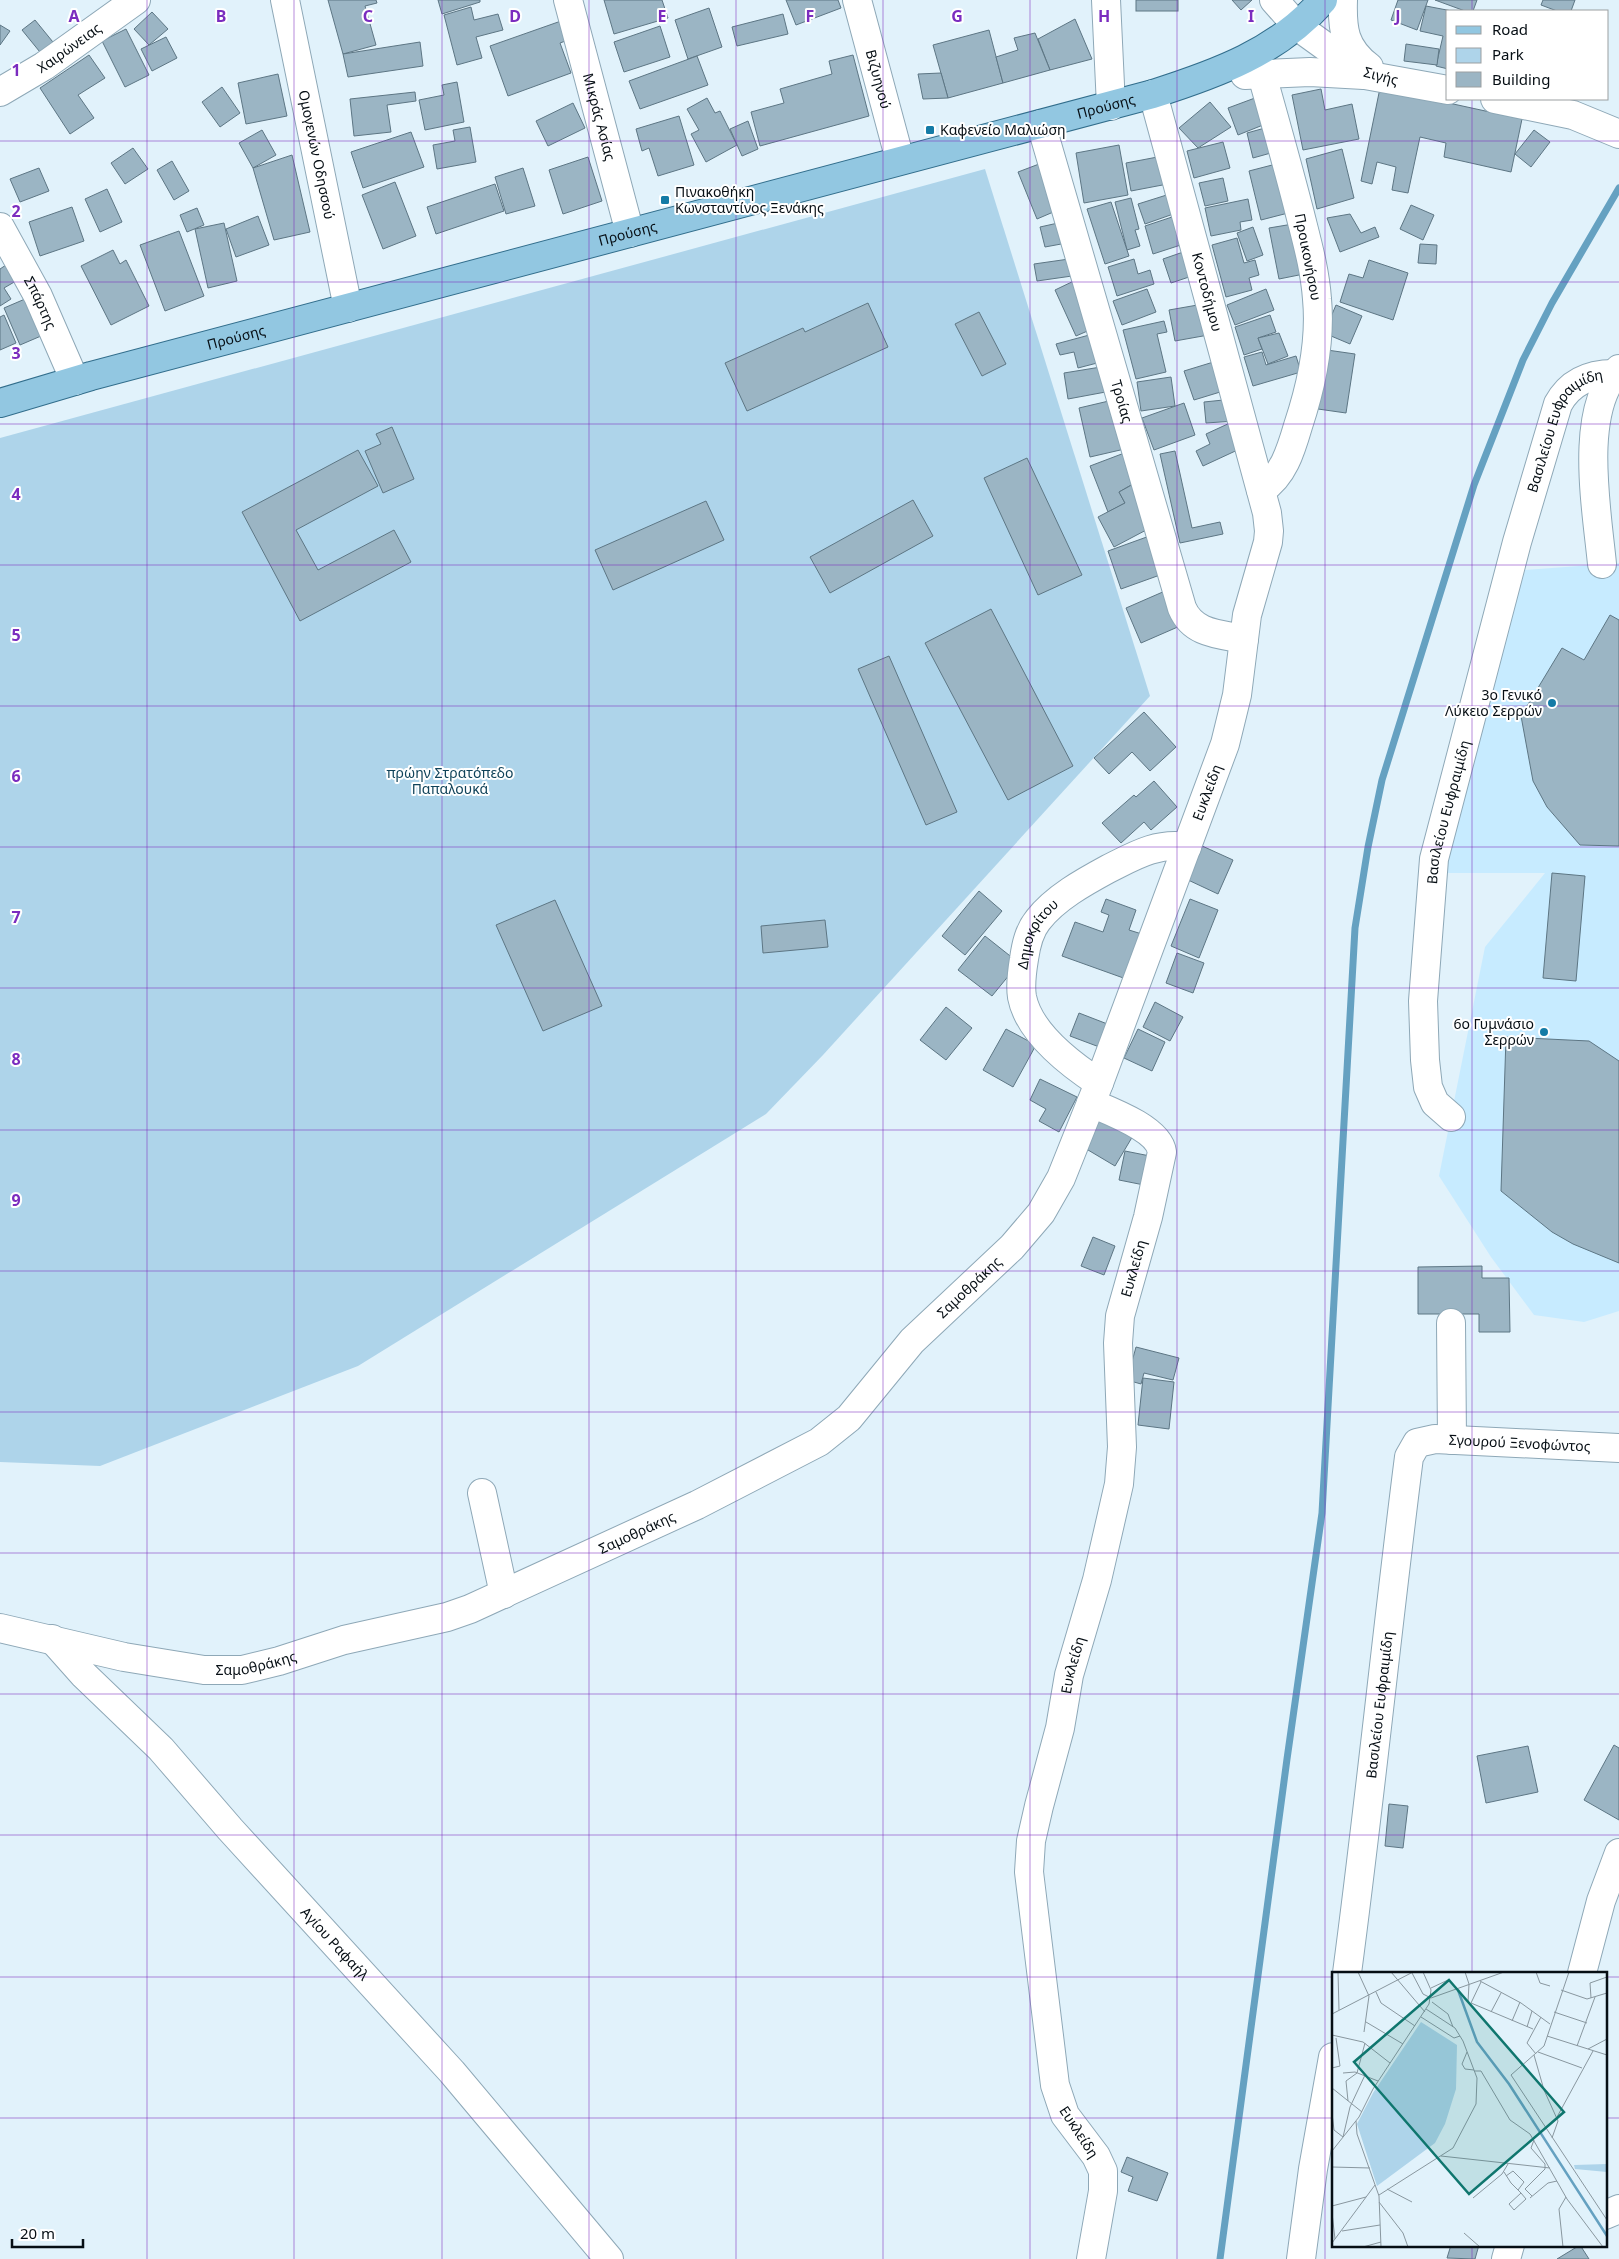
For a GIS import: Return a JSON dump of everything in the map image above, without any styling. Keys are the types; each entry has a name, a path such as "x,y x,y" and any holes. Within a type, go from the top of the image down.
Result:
{"main road":[{"name":"Προύσης","path":"0,403 900,160 1153,94 1203,78 1246,60 1297,26 1323,0"}],"street":[{"name":"Χαιρώνειας","path":"0,92 44,66 136,0"},
{"name":"Ομογενών Οδησσού","path":"285,0 348,308"},
{"name":"Μικράς Ασίας","path":"568,0 630,233"},
{"name":"Βιζυηνού","path":"858,0 900,160"},
{"path":"1106,0 1111,106"},
{"name":"Σιγής","path":"1274,0 1297,26 1365,75 1446,90"},
{"path":"1343,0 1343,27 1350,47 1366,65 1397,81"},
{"path":"1203,78 1310,72 1365,75"},
{"name":"Προικονήσου","path":"1261,490 1268,486 1279,473 1294,439 1311,373 1318,325 1313,266 1262,75"},
{"name":"Κοντοδήμου","path":"1153,94 1261,490"},
{"path":"1501,100 1557,111 1619,134"},
{"name":"Τροίας","path":"1041,124 1182,608 1190,622 1201,630 1244,639"},
{"name":"Σπάρτης","path":"0,228 38,296 76,381"},
{"path":"1602,564 1594,472 1595,437 1601,400 1616,372"},
{"name":"Βασιλείου Ευφραιμίδη","path":"1451,1117 1435,1103 1428,1087 1425,1060 1423,1001 1434,859 1520,532 1558,404 1577,382 1588,377 1616,372"},
{"name":"Ευκλείδη","path":"1091,2259 1102,2191 1103,2171 1096,2156 1065,2115 1055,2085 1029,1872 1031,1841 1039,1806 1060,1728 1070,1676 1097,1580 1119,1484 1122,1447 1118,1343 1120,1316 1148,1217 1162,1152 1159,1142 1095,1093 1228,734 1237,694 1244,639 1252,598 1268,542 1269,522 1261,490"},
{"name":"Δημοκρίτου","path":"1095,1093 1047,1041 1026,1009 1022,996 1021,979 1031,932 1038,920 1050,907 1099,874 1157,846 1186,847"},
{"name":"Σαμοθράκης","path":"0,1628 124,1657 204,1670 242,1670 279,1661 344,1640 447,1617 504,1594 626,1536 697,1506 791,1458 829,1435 849,1418 907,1346 1012,1247 1041,1213 1061,1178 1095,1093"},
{"path":"1451,1323 1452,1440"},
{"name":"Σγουρού Ξενοφώντος","path":"1420,1441 1452,1440 1619,1448"},
{"name":"Βασιλείου Ευφραιμίδη","path":"1347,1972 1409,1457 1420,1441"},
{"path":"482,1493 504,1594"},
{"name":"Αγίου Ραφαήλ","path":"52,1639 104,1694 161,1749 230,1829 452,2072 609,2259"},
{"path":"104,1694 124,1657"},
{"path":"1582,1972 1601,1901 1619,1853"},
{"path":"1301,2259 1313,2169 1332,2063"},
{"path":"1606,2214 1619,2208"},
{"path":"1506,2259 1510,2246"}],"shaded area":[{"path":"1619,563 1619,1311 1584,1322 1534,1315 1491,1257 1439,1176 1485,947 1545,873 1446,873 1447,836 1525,570"}],"green space":[{"name":"πρώην Στρατόπεδο Παπαλουκά","path":"985,169 1150,696 823,1055 766,1114 358,1366 100,1466 0,1462 0,438"}],"building":[{"path":"328,0 376,0 377,3 365,6 376,45 343,54"},
{"path":"438,0 480,0 480,2 442,14"},
{"path":"604,0 662,0 668,18 614,34"},
{"path":"786,0 838,0 841,8 796,25"},
{"path":"1136,0 1178,0 1178,11 1136,11"},
{"path":"1232,0 1252,0 1241,10"},
{"path":"1398,0 1428,0 1417,30 1391,20"},
{"path":"1435,0 1477,0 1473,10 1462,10"},
{"path":"1543,0 1575,0 1571,10 1554,10 1541,5"},
{"path":"1426,6 1447,10 1446,68 1436,66 1443,36 1420,31"},
{"path":"471,7 474,20 498,14 503,30 476,37 482,58 457,65 444,15"},
{"path":"709,8 722,47 688,59 675,20"},
{"path":"152,12 168,29 149,45 134,29"},
{"path":"783,14 788,34 737,46 732,27"},
{"path":"1075,19 1092,59 1050,70 1038,39"},
{"path":"35,20 57,47 44,57 22,30"},
{"path":"561,21 568,40 560,43 571,73 508,96 490,46"},
{"path":"0,25 10,31 0,45"},
{"path":"660,26 670,57 624,72 614,42"},
{"path":"126,29 149,75 125,87 102,41"},
{"path":"989,30 1003,83 948,98 933,45"},
{"path":"1035,33 1050,70 1003,83 996,57 1018,50 1014,38"},
{"path":"166,37 177,58 152,71 141,49"},
{"path":"420,42 423,66 348,77 343,54"},
{"path":"1406,44 1439,49 1437,65 1404,61"},
{"path":"89,55 105,78 78,95 94,118 70,134 40,88"},
{"path":"853,55 869,116 760,146 751,112 784,103 780,89 832,74 829,61"},
{"path":"697,56 708,85 640,109 629,81"},
{"path":"941,73 948,98 923,99 918,74"},
{"path":"278,74 287,116 246,124 238,83"},
{"path":"457,82 464,122 425,130 419,100 444,95 442,85"},
{"path":"222,87 240,113 220,127 202,102"},
{"path":"1380,88 1522,119 1511,172 1444,157 1446,143 1420,137 1408,193 1392,190 1396,167 1377,162 1372,184 1361,181"},
{"path":"1321,89 1325,110 1352,104 1359,139 1303,150 1292,95"},
{"path":"415,92 416,101 387,105 391,132 354,136 350,99"},
{"path":"1263,95 1273,121 1238,135 1228,108"},
{"path":"707,98 715,113 720,111 737,145 706,162 691,134 699,130 687,109"},
{"path":"1210,102 1231,127 1198,148 1179,128"},
{"path":"573,103 585,128 548,146 536,121"},
{"path":"679,116 694,165 658,176 649,148 642,151 636,129"},
{"path":"748,121 758,149 742,156 730,129"},
{"path":"1272,126 1278,151 1253,158 1247,133"},
{"path":"470,127 476,162 437,169 433,145 455,141 453,130"},
{"path":"262,130 276,155 253,168 239,143"},
{"path":"1534,130 1550,142 1531,167 1515,154"},
{"path":"411,132 424,167 363,188 351,152"},
{"path":"1223,142 1230,168 1194,178 1187,151"},
{"path":"1119,145 1128,195 1084,203 1076,153"},
{"path":"133,148 148,169 125,184 111,163"},
{"path":"1342,149 1354,198 1317,209 1306,159"},
{"path":"292,155 310,232 274,240 253,168"},
{"path":"1168,155 1173,183 1131,191 1126,163"},
{"path":"588,157 602,201 563,214 549,170"},
{"path":"172,161 189,191 174,200 157,170"},
{"path":"1047,161 1065,207 1037,219 1018,172"},
{"path":"1280,163 1292,212 1261,220 1249,171"},
{"path":"39,168 49,191 20,202 10,179"},
{"path":"523,168 535,206 506,214 495,177"},
{"path":"1223,178 1228,201 1205,206 1199,183"},
{"path":"395,182 416,236 383,249 362,195"},
{"path":"495,184 504,211 436,234 427,207"},
{"path":"107,189 122,222 100,232 85,199"},
{"path":"1173,193 1179,212 1145,224 1138,204"},
{"path":"1131,198 1139,229 1135,230 1140,246 1127,250 1115,202"},
{"path":"1248,199 1252,220 1240,222 1241,230 1211,236 1205,208"},
{"path":"1111,202 1129,256 1105,264 1087,209"},
{"path":"1411,205 1434,215 1423,240 1400,229"},
{"path":"72,207 84,241 40,256 29,222"},
{"path":"197,208 204,225 187,232 180,215"},
{"path":"1181,214 1190,242 1153,254 1145,226"},
{"path":"1350,214 1361,233 1375,227 1379,237 1340,252 1327,218"},
{"path":"258,216 269,245 236,257 226,229"},
{"path":"1067,221 1072,242 1045,247 1040,227"},
{"path":"224,223 237,281 208,288 195,229"},
{"path":"1299,223 1309,273 1279,279 1269,228"},
{"path":"1253,227 1263,255 1247,261 1237,233"},
{"path":"179,231 204,296 165,311 140,245"},
{"path":"1237,238 1244,263 1255,260 1259,275 1249,278 1252,290 1226,297 1212,245"},
{"path":"1420,244 1437,245 1436,264 1418,263"},
{"path":"113,250 120,264 126,260 149,306 111,325 81,266"},
{"path":"1189,250 1198,274 1171,283 1163,259"},
{"path":"1076,258 1079,275 1037,281 1034,264"},
{"path":"1134,259 1138,274 1150,270 1154,284 1117,296 1108,267"},
{"path":"1369,260 1408,273 1393,320 1340,302 1349,274 1363,278"},
{"path":"6,265 16,281 4,288 11,299 0,306 0,269"},
{"path":"1078,279 1099,326 1076,336 1055,290"},
{"path":"1147,289 1156,312 1122,325 1113,301"},
{"path":"1266,289 1274,310 1235,325 1227,305"},
{"path":"25,299 41,336 20,345 4,308"},
{"path":"868,303 888,347 747,411 725,363 803,328 805,332"},
{"path":"1209,303 1214,334 1175,341 1169,310"},
{"path":"1336,305 1362,316 1350,344 1324,333"},
{"path":"979,312 1006,364 982,376 955,324"},
{"path":"4,315 16,343 0,350 0,317"},
{"path":"1270,315 1276,332 1258,338 1262,349 1244,355 1235,327"},
{"path":"1164,321 1167,332 1157,334 1166,372 1136,379 1123,330"},
{"path":"1279,333 1288,356 1268,364 1258,338"},
{"path":"1093,334 1101,362 1078,368 1074,352 1060,355 1056,344"},
{"path":"1327,350 1355,354 1346,413 1318,409"},
{"path":"1262,352 1266,365 1296,356 1301,372 1253,386 1244,357"},
{"path":"1220,360 1230,389 1194,400 1184,371"},
{"path":"1107,366 1111,391 1068,399 1064,373"},
{"path":"1171,377 1175,406 1141,411 1137,382"},
{"path":"1233,399 1235,421 1206,423 1204,402"},
{"path":"1113,400 1129,448 1090,457 1079,408"},
{"path":"1184,403 1195,435 1154,450 1142,418"},
{"path":"1232,422 1244,447 1203,466 1196,451 1210,444 1206,434"},
{"path":"392,427 414,479 383,493 365,451 381,444 376,434"},
{"path":"358,450 378,486 296,530 318,570 394,530 411,562 300,621 242,512"},
{"path":"1175,451 1192,528 1220,522 1223,534 1180,543 1160,454"},
{"path":"1127,452 1138,481 1119,492 1125,503 1108,512 1090,466"},
{"path":"1027,458 1082,575 1038,595 984,478"},
{"path":"1137,482 1150,528 1114,547 1098,517 1125,503 1119,492"},
{"path":"913,500 933,536 830,593 810,557"},
{"path":"706,501 724,540 613,590 595,550"},
{"path":"1155,534 1160,575 1121,589 1108,551"},
{"path":"1165,591 1180,626 1141,643 1126,608"},
{"path":"991,609 1073,766 1008,800 925,643"},
{"path":"1610,615 1619,620 1619,846 1580,845 1547,807 1533,781 1521,716 1562,648 1584,660"},
{"path":"889,656 957,812 926,825 858,669"},
{"path":"1144,712 1176,747 1150,771 1132,752 1109,774 1094,758"},
{"path":"1154,781 1177,807 1151,830 1144,822 1121,843 1102,823 1134,795 1136,797"},
{"path":"1200,845 1233,860 1218,894 1186,879"},
{"path":"1552,873 1585,876 1576,981 1543,978"},
{"path":"979,891 1002,911 965,955 942,936"},
{"path":"1106,899 1136,910 1129,930 1145,935 1129,980 1062,956 1075,922 1103,932 1109,915 1101,912"},
{"path":"1190,899 1218,910 1199,958 1171,946"},
{"path":"555,900 602,1006 543,1031 496,925"},
{"path":"825,920 828,947 763,953 761,926"},
{"path":"985,936 1019,963 992,996 958,970"},
{"path":"1177,953 1204,963 1193,993 1166,983"},
{"path":"1155,1002 1183,1017 1170,1041 1143,1027"},
{"path":"946,1007 972,1028 946,1060 920,1040"},
{"path":"1079,1013 1110,1025 1102,1048 1070,1036"},
{"path":"1006,1029 1036,1045 1013,1087 983,1070"},
{"path":"1138,1029 1165,1042 1152,1071 1124,1058"},
{"path":"1506,1037 1589,1041 1619,1061 1619,1263 1573,1244 1552,1232 1501,1191"},
{"path":"1040,1079 1077,1097 1059,1132 1039,1121 1046,1109 1030,1100"},
{"path":"1105,1110 1137,1129 1115,1166 1083,1147"},
{"path":"1125,1151 1150,1156 1144,1185 1119,1180"},
{"path":"1093,1237 1115,1246 1104,1275 1081,1266"},
{"path":"1482,1266 1482,1278 1509,1278 1510,1332 1479,1332 1479,1314 1418,1314 1418,1267"},
{"path":"1136,1347 1179,1358 1173,1380 1144,1373 1141,1384 1127,1380"},
{"path":"1143,1378 1174,1382 1169,1429 1138,1425"},
{"path":"1614,1745 1619,1748 1619,1820 1584,1800"},
{"path":"1528,1746 1538,1792 1486,1803 1477,1756"},
{"path":"1389,1804 1408,1806 1403,1848 1385,1846"},
{"path":"1127,2157 1168,2173 1157,2201 1128,2191 1133,2177 1121,2172"},
{"path":"1451,2246 1479,2246 1475,2259 1447,2258"},
{"path":"1581,2246 1589,2259 1557,2259"}],"waterway":[{"path":"1220,2259 1322,1513 1355,928 1368,847 1382,780 1474,485 1523,360 1552,303 1619,188"}],"place":[{"name":"Καφενείο Μαλιώση","path":"930,130"},
{"name":"Πινακοθήκη Κωνσταντίνος Ξενάκης","path":"665,200"},
{"name":"3ο Γενικό Λύκειο Σερρών","path":"1552,703"},
{"name":"6ο Γυμνάσιο Σερρών","path":"1544,1032"}]}
